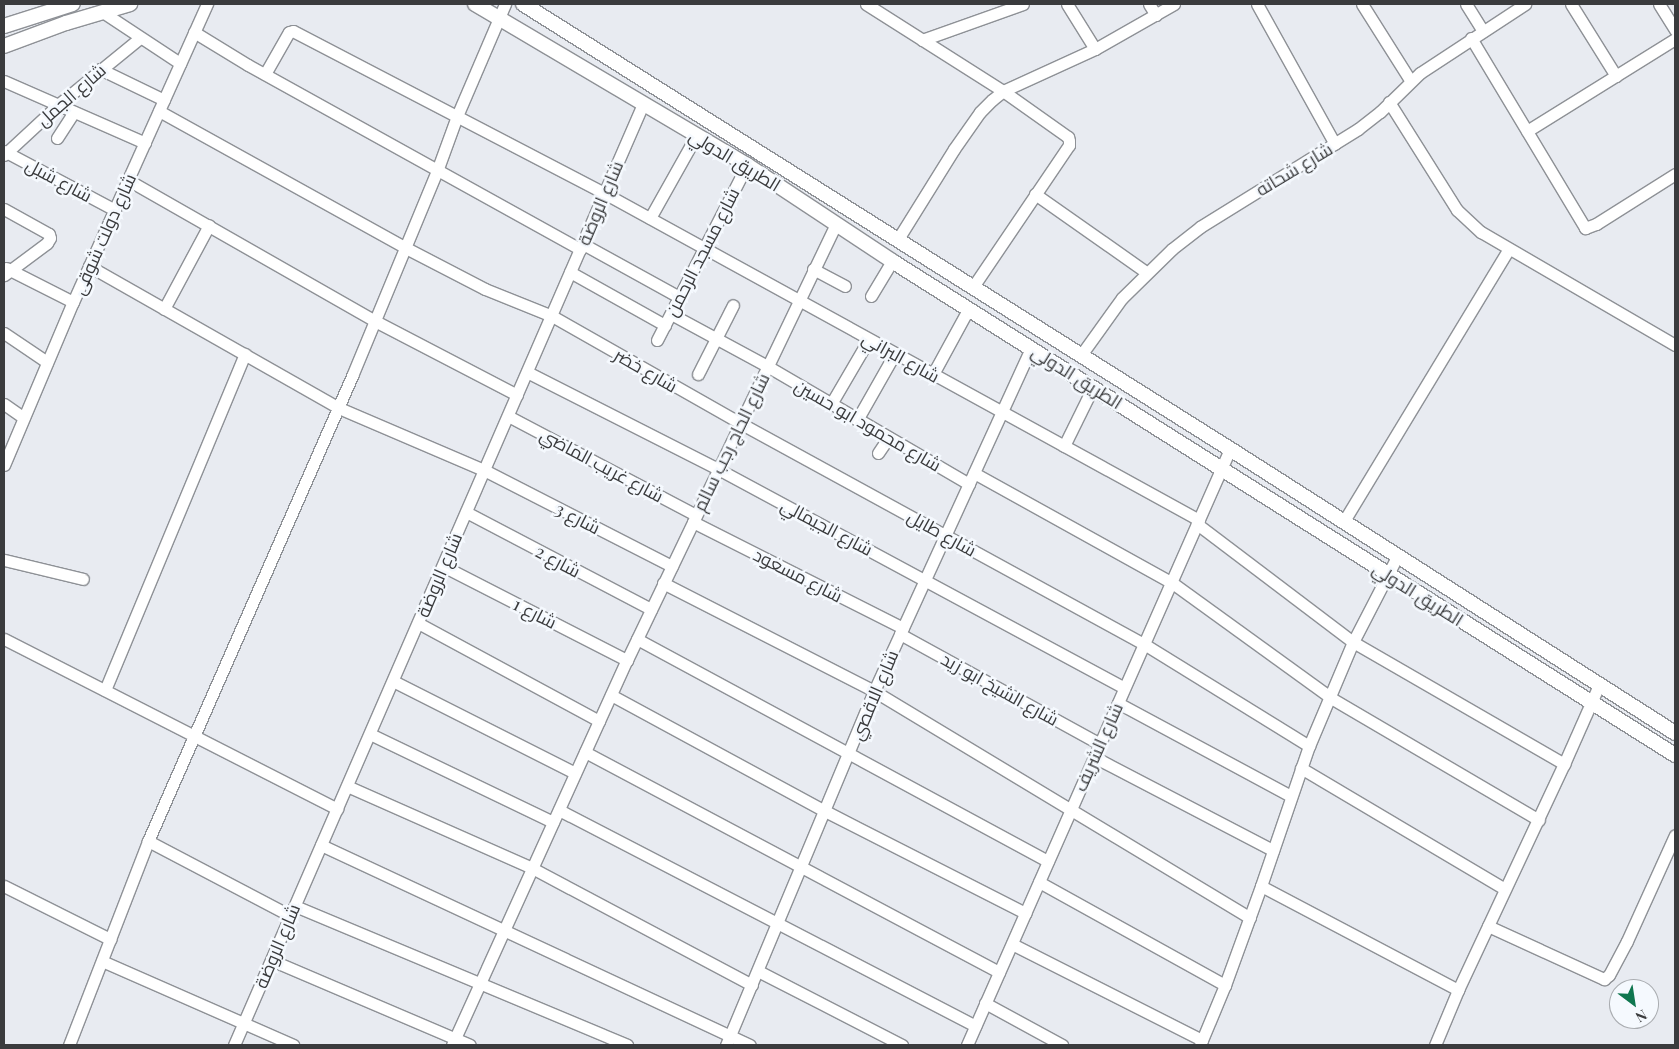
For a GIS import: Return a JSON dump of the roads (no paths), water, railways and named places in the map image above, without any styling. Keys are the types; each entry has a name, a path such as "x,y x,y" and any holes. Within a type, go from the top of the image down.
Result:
{"street":[{"path":"4,26 73,4"},
{"path":"4,46 101,11 130,4"},
{"name":"شارع دولت شوقى","path":"4,465 73,302 207,4"},
{"name":"الطريق الدولي","path":"475,4 747,165 892,261 1675,755"},
{"path":"69,1045 148,841 339,408 437,171 457,116 505,4"},
{"name":"الطريق الدولي","path":"523,4 1230,448 1675,733"},
{"path":"866,4 1003,91 1068,137 1069,141 973,287"},
{"path":"922,40 993,9 1023,4"},
{"path":"1067,4 1095,49"},
{"path":"1149,4 1156,15"},
{"path":"898,239 954,149 980,112 1003,91 1095,49 1174,4"},
{"path":"1257,4 1335,144"},
{"path":"1362,4 1410,80"},
{"path":"1466,4 1482,31"},
{"name":"شارع شحاته","path":"1081,354 1122,298 1146,272 1200,227 1369,121 1410,80 1525,4"},
{"path":"1571,4 1616,76"},
{"path":"1659,4 1675,30"},
{"path":"101,11 180,63"},
{"name":"شارع البراني","path":"265,74 289,32 293,31 604,193 1002,411 1198,522 1353,642 1564,764"},
{"path":"194,32 437,171 679,297"},
{"name":"شارع الجمل","path":"5,153 58,104 140,38"},
{"path":"1471,38 1585,228 1596,224 1675,174"},
{"path":"1527,131 1675,39"},
{"name":"شارع خضر","path":"100,69 404,247 485,289 552,316 740,423"},
{"path":"4,81 145,143"},
{"path":"1389,102 1457,210 1480,232 1508,250 1675,345"},
{"name":"شارع الروضة","path":"234,1045 643,104"},
{"path":"57,138 74,112"},
{"path":"650,218 696,136"},
{"name":"شارع شبل","path":"5,153 115,210"},
{"name":"شارع مسجد الرحمن","path":"657,340 747,165"},
{"path":"128,180 375,321 517,395"},
{"path":"1035,194 1146,272"},
{"path":"832,221 837,201"},
{"path":"4,209 49,234 50,238 47,243 6,271"},
{"name":"شارع الحاج رجب سالم","path":"454,1042 627,660 813,269 832,221"},
{"path":"164,308 209,225"},
{"path":"1344,521 1508,250"},
{"path":"871,296 892,261"},
{"name":"شارع 3","path":"89,266 339,408 484,470 672,566"},
{"path":"813,269 845,286"},
{"path":"6,271 73,302"},
{"path":"570,272 665,325"},
{"path":"698,374 733,306"},
{"path":"933,374 969,308"},
{"name":"شارع محمود ابو حسين","path":"670,314 767,366 969,484"},
{"path":"4,333 47,362"},
{"path":"1043,356 1055,338"},
{"path":"831,404 869,339"},
{"name":"شارع الاقصي","path":"728,1041 874,691 1031,348"},
{"path":"858,420 895,353"},
{"path":"105,690 245,354"},
{"name":"شارع الجيمالي","path":"527,372 718,469 1124,688"},
{"path":"1064,446 1093,387"},
{"path":"4,404 24,418"},
{"name":"شارع غريب الماضي","path":"508,416 694,518"},
{"name":"شارع طايل","path":"740,423 1144,644 1309,746"},
{"path":"878,453 888,438"},
{"name":"شارع الشريف","path":"967,1045 1230,448"},
{"path":"974,472 1171,582 1331,698 1539,820"},
{"name":"شارع 2","path":"466,512 651,609"},
{"name":"شارع مسعود","path":"694,518 902,631"},
{"path":"1012,944 1201,1043 1225,986 1262,886 1309,746 1331,698 1353,642 1398,555"},
{"path":"4,560 83,579"},
{"name":"شارع 1","path":"442,566 627,660"},
{"path":"663,583 874,691 1250,918"},
{"path":"418,624 599,721"},
{"name":"شارع الشيخ ابو زيد","path":"902,631 1100,744"},
{"path":"4,639 337,809"},
{"path":"637,639 1048,861"},
{"path":"393,681 575,773"},
{"path":"1436,1045 1458,990 1539,820 1599,685"},
{"path":"611,695 825,811 1025,912"},
{"path":"1118,703 1291,796"},
{"path":"370,734 553,822"},
{"path":"585,752 999,972"},
{"path":"1094,757 1273,850"},
{"path":"1301,768 1505,888"},
{"path":"347,786 532,868 752,985"},
{"path":"559,810 778,922 975,1026"},
{"path":"1488,926 1604,979 1609,975 1627,941 1675,835"},
{"path":"148,841 293,911 480,984 627,1045"},
{"path":"321,846 504,931 728,1041 750,1045"},
{"path":"1039,882 1225,986"},
{"path":"4,886 110,939"},
{"path":"1262,886 1458,990"},
{"path":"271,960 454,1042 470,1045"},
{"path":"102,961 243,1025 293,1045"},
{"path":"758,971 902,1045"},
{"path":"986,1003 1062,1045"}]}
